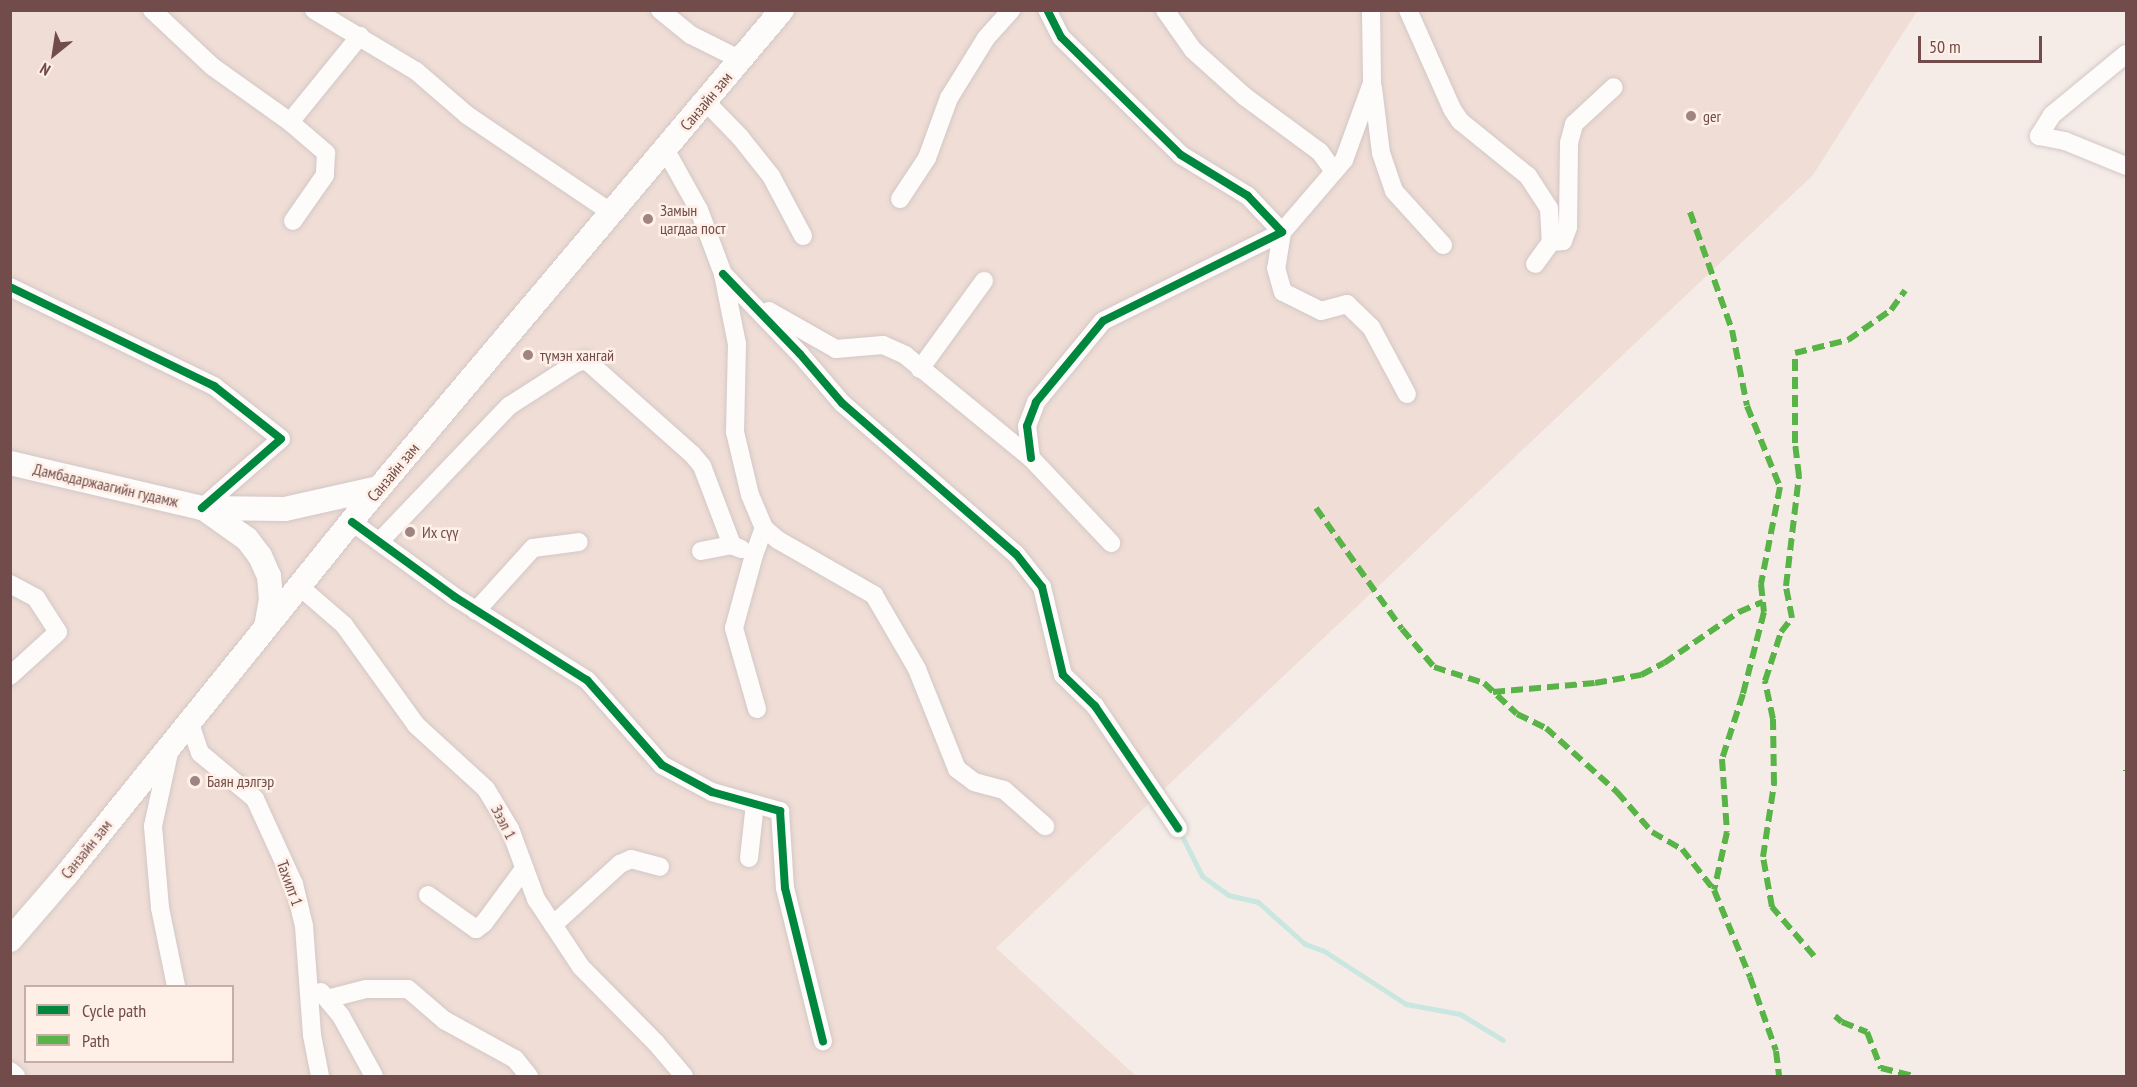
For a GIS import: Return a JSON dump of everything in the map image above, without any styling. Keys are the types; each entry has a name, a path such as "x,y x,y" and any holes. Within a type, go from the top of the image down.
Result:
{"main road":[{"name":"Санзайн зам","path":"10,940 379,488 782,10"},
{"name":"Дамбадаржаагийн гудамж","path":"10,463 202,508 285,509 379,488"},
{"path":"202,508 229,524 247,539 260,556 268,576 271,599 266,627"}],"street":[{"path":"152,10 213,67 290,122 326,153 325,175 293,221"},
{"path":"314,10 416,71 467,115 612,213"},
{"path":"660,10 691,35 741,60"},
{"path":"900,199 927,158 949,98 986,38 1011,10"},
{"path":"1047,10 1061,37 1181,155 1248,196 1282,232"},
{"path":"1165,10 1193,50 1244,96 1320,152 1334,171"},
{"path":"1371,10 1372,83 1381,153 1394,191 1443,245"},
{"path":"1413,13 1456,115 1528,176 1549,208 1551,242 1535,264"},
{"path":"290,122 360,36"},
{"path":"2127,54 2052,115 2039,136 2065,141 2127,166"},
{"path":"1031,458 1027,426 1036,402 1103,321 1282,232 1344,160 1372,83"},
{"path":"1551,242 1563,241 1568,226 1569,143 1574,124 1614,87"},
{"path":"706,102 740,137 771,176 803,236"},
{"path":"666,149 699,210 723,274 737,344 735,432 750,495 764,528 778,540 874,595 917,669 957,769 974,782 1004,790 1045,826"},
{"path":"1282,232 1276,268 1283,292 1321,311 1347,304 1371,327 1407,394"},
{"path":"723,274 745,296 801,332 836,349 883,345 905,355 1031,458 1111,543"},
{"path":"723,274 800,354 842,402 1016,554 1042,587 1063,675 1095,706 1178,828"},
{"path":"920,369 984,281"},
{"path":"10,287 214,386 281,439 202,508"},
{"path":"380,541 509,406 576,363 586,360 676,439 702,466 732,545"},
{"path":"352,522 476,611 587,680 662,765 712,792 780,811 785,888 823,1041"},
{"path":"757,709 734,628 754,555 764,528"},
{"path":"476,611 532,548 579,542"},
{"path":"701,551 732,545 754,555"},
{"path":"10,584 36,598 58,632 10,676"},
{"name":"Зээл 1","path":"299,586 344,625 416,724 486,789 510,830 536,899 580,968 656,1043 684,1077"},
{"name":"Тахилт 1","path":"189,721 200,753 255,799 294,884 304,926 312,1035 320,1077"},
{"path":"171,744 153,826 160,908 176,985"},
{"path":"749,858 755,804"},
{"path":"553,925 620,864 631,859 660,867"},
{"path":"428,895 476,930 484,923 524,869"},
{"path":"308,976 341,1016 374,1077"},
{"path":"327,999 366,989 408,989 444,1020 515,1059 529,1077"},
{"path":"10,1071 16,1077"}],"shaded area":[{"path":"10,11 1917,11 1813,175 996,948 1136,1076 11,1076"}],"waterway":[{"path":"1179,830 1202,876 1228,895 1258,902 1305,944 1324,951 1406,1004 1460,1014 1503,1040"}],"marked path":[{"path":"1690,212 1732,330 1747,406 1780,487 1761,584 1764,612 1743,694 1722,759 1727,832 1714,890"},
{"path":"1814,956 1772,907 1763,857 1774,784 1773,719 1765,681 1781,632 1792,618 1786,586 1799,476 1795,443 1795,353 1848,340 1891,310 1905,291"},
{"path":"1316,508 1402,629 1434,667 1484,683 1517,714 1546,728 1617,792 1652,832 1682,849 1714,890 1750,977 1776,1051 1779,1076"},
{"path":"1493,692 1595,683 1641,675 1664,663 1739,612 1763,602"},
{"path":"1835,1016 1842,1022 1867,1032 1881,1068 1912,1076"}],"cycle path":[{"path":"1031,458 1027,426 1036,402 1103,321 1282,232 1248,196 1181,155 1061,37 1047,10"},
{"path":"723,274 800,354 842,403 1016,554 1042,587 1063,675 1095,706 1178,828"},
{"path":"10,287 214,386 281,439 202,508"},
{"path":"352,522 455,597 587,680 662,765 712,792 780,811 785,888 823,1041"}],"place":[{"name":"ger","path":"1691,116"},
{"name":"Замын цагдаа пост","path":"648,219"},
{"name":"түмэн хангай","path":"528,355"},
{"name":"Их сүү","path":"410,532"},
{"name":"Баян дэлгэр","path":"195,781"}]}
